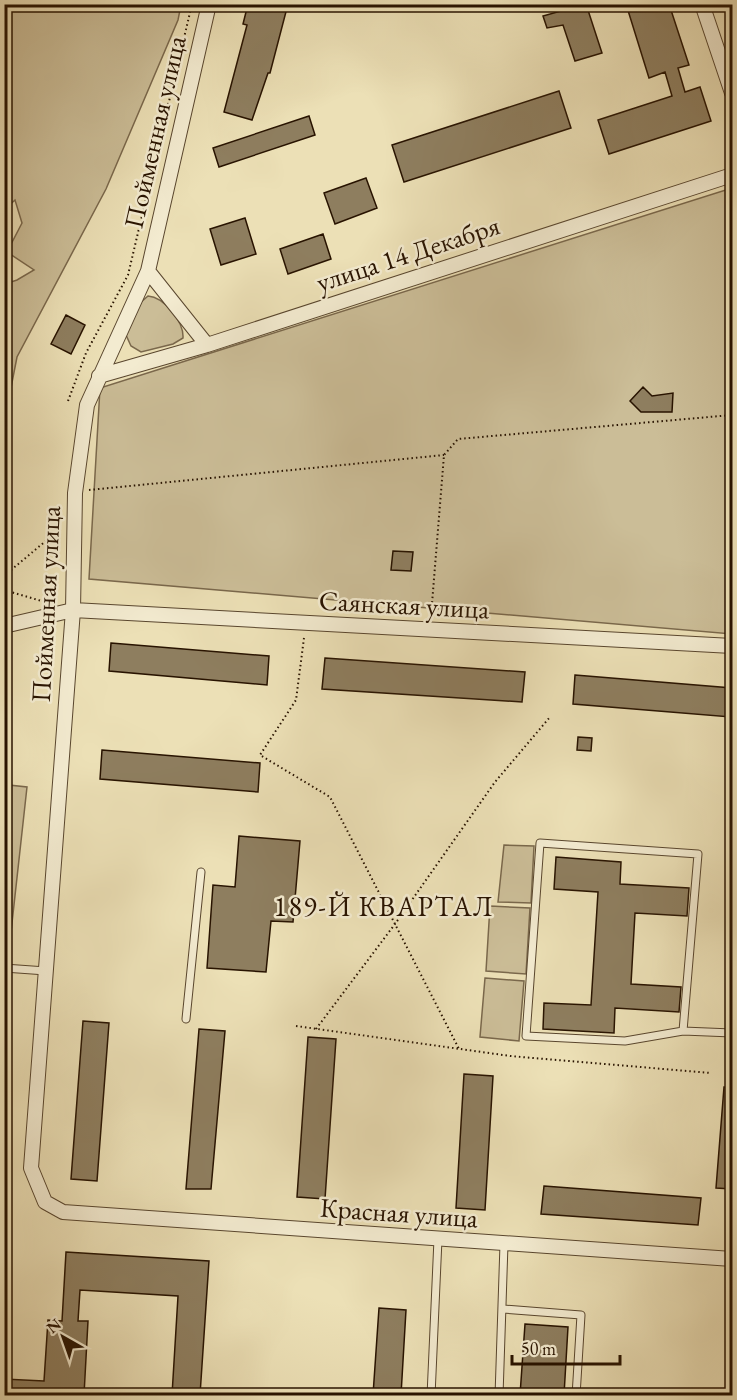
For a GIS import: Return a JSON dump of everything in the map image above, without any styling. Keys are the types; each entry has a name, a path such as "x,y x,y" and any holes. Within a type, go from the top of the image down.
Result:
{"street":[{"name":"Пойменная улица","path":"63,1212 45,1202 31,1168 73,610 75,492 87,405 148,272 209,4"},
{"path":"702,4 732,93"},
{"name":"улица 14 Декабря","path":"99,376 207,345 732,175"},
{"path":"148,272 207,345"},
{"name":"Саянская улица","path":"4,626 73,610 732,646"},
{"name":"Красная улица","path":"63,1212 732,1258"}],"lane":[{"path":"683,1031 698,854 540,843 526,1036 625,1041 683,1031 732,1033"},
{"path":"186,1019 201,872"},
{"path":"4,968 46,971"},
{"path":"431,1395 438,1239"},
{"path":"499,1395 504,1244"},
{"path":"502,1309 581,1314 576,1395"}],"path":[{"path":"68,402 86,353 128,275 192,4"},
{"path":"430,631 444,455 458,439 732,415"},
{"path":"75,492 444,455"},
{"path":"4,576 75,516"},
{"path":"4,590 50,603"},
{"path":"304,638 296,700 261,755 330,797 459,1049"},
{"path":"316,1029 395,924 495,782 550,717"},
{"path":"296,1026 459,1049 711,1073"}],"shaded area":[{"path":"5,4 181,5 178,20 106,189 17,357 5,418 5,284 34,270 7,252 22,223 15,200 5,209"},
{"path":"732,188 732,634 89,579 100,388"},
{"path":"148,296 154,297 172,311 180,325 183,338 173,344 141,352 131,346 126,335 140,303"},
{"path":"5,726 10,751 9,785 27,787 10,941 4,941"},
{"path":"504,845 534,846 531,903 498,902"},
{"path":"490,906 530,908 526,974 486,971"},
{"path":"485,978 524,981 519,1041 480,1037"}],"building":[{"path":"248,4 288,4 270,73 268,73 252,120 224,112 247,25 243,24"},
{"path":"560,4 586,4 602,53 575,61 563,25 547,28 543,16 561,11"},
{"path":"626,4 669,4 689,65 678,68 685,92 700,87 711,121 609,154 598,120 672,96 665,72 649,78"},
{"path":"559,91 571,128 404,182 392,145"},
{"path":"309,116 315,135 219,167 213,148"},
{"path":"366,178 377,208 335,224 324,193"},
{"path":"245,218 256,254 221,265 210,229"},
{"path":"323,234 331,259 288,274 280,249"},
{"path":"66,315 85,325 71,354 51,344"},
{"path":"643,387 652,396 673,393 672,412 641,412 630,401"},
{"path":"393,551 413,552 411,571 391,570"},
{"path":"111,643 269,656 267,685 109,671"},
{"path":"325,658 525,672 522,702 322,689"},
{"path":"575,675 732,688 731,717 573,704"},
{"path":"578,737 592,738 591,751 577,750"},
{"path":"102,750 260,763 258,792 100,779"},
{"path":"239,836 300,841 293,922 271,921 266,972 207,968 213,885 235,887"},
{"path":"556,857 621,862 620,884 689,888 687,916 635,913 631,984 681,987 679,1012 615,1008 614,1033 543,1029 544,1003 591,1005 598,892 554,889"},
{"path":"83,1021 109,1023 97,1181 71,1179"},
{"path":"199,1029 225,1031 211,1189 186,1189"},
{"path":"308,1037 336,1039 325,1199 297,1197"},
{"path":"464,1074 493,1076 485,1210 456,1208"},
{"path":"724,1087 732,1088 732,1189 716,1188"},
{"path":"544,1186 701,1198 698,1225 541,1214"},
{"path":"66,1252 209,1261 200,1395 172,1395 178,1296 80,1290 78,1321 88,1321 84,1395 4,1395 4,1379 44,1381 48,1320 62,1321"},
{"path":"379,1308 406,1310 401,1395 373,1395"},
{"path":"525,1324 568,1327 564,1395 520,1395"}],"district":[{"name":"189-Й КВАРТАЛ","path":"384,906"}]}
